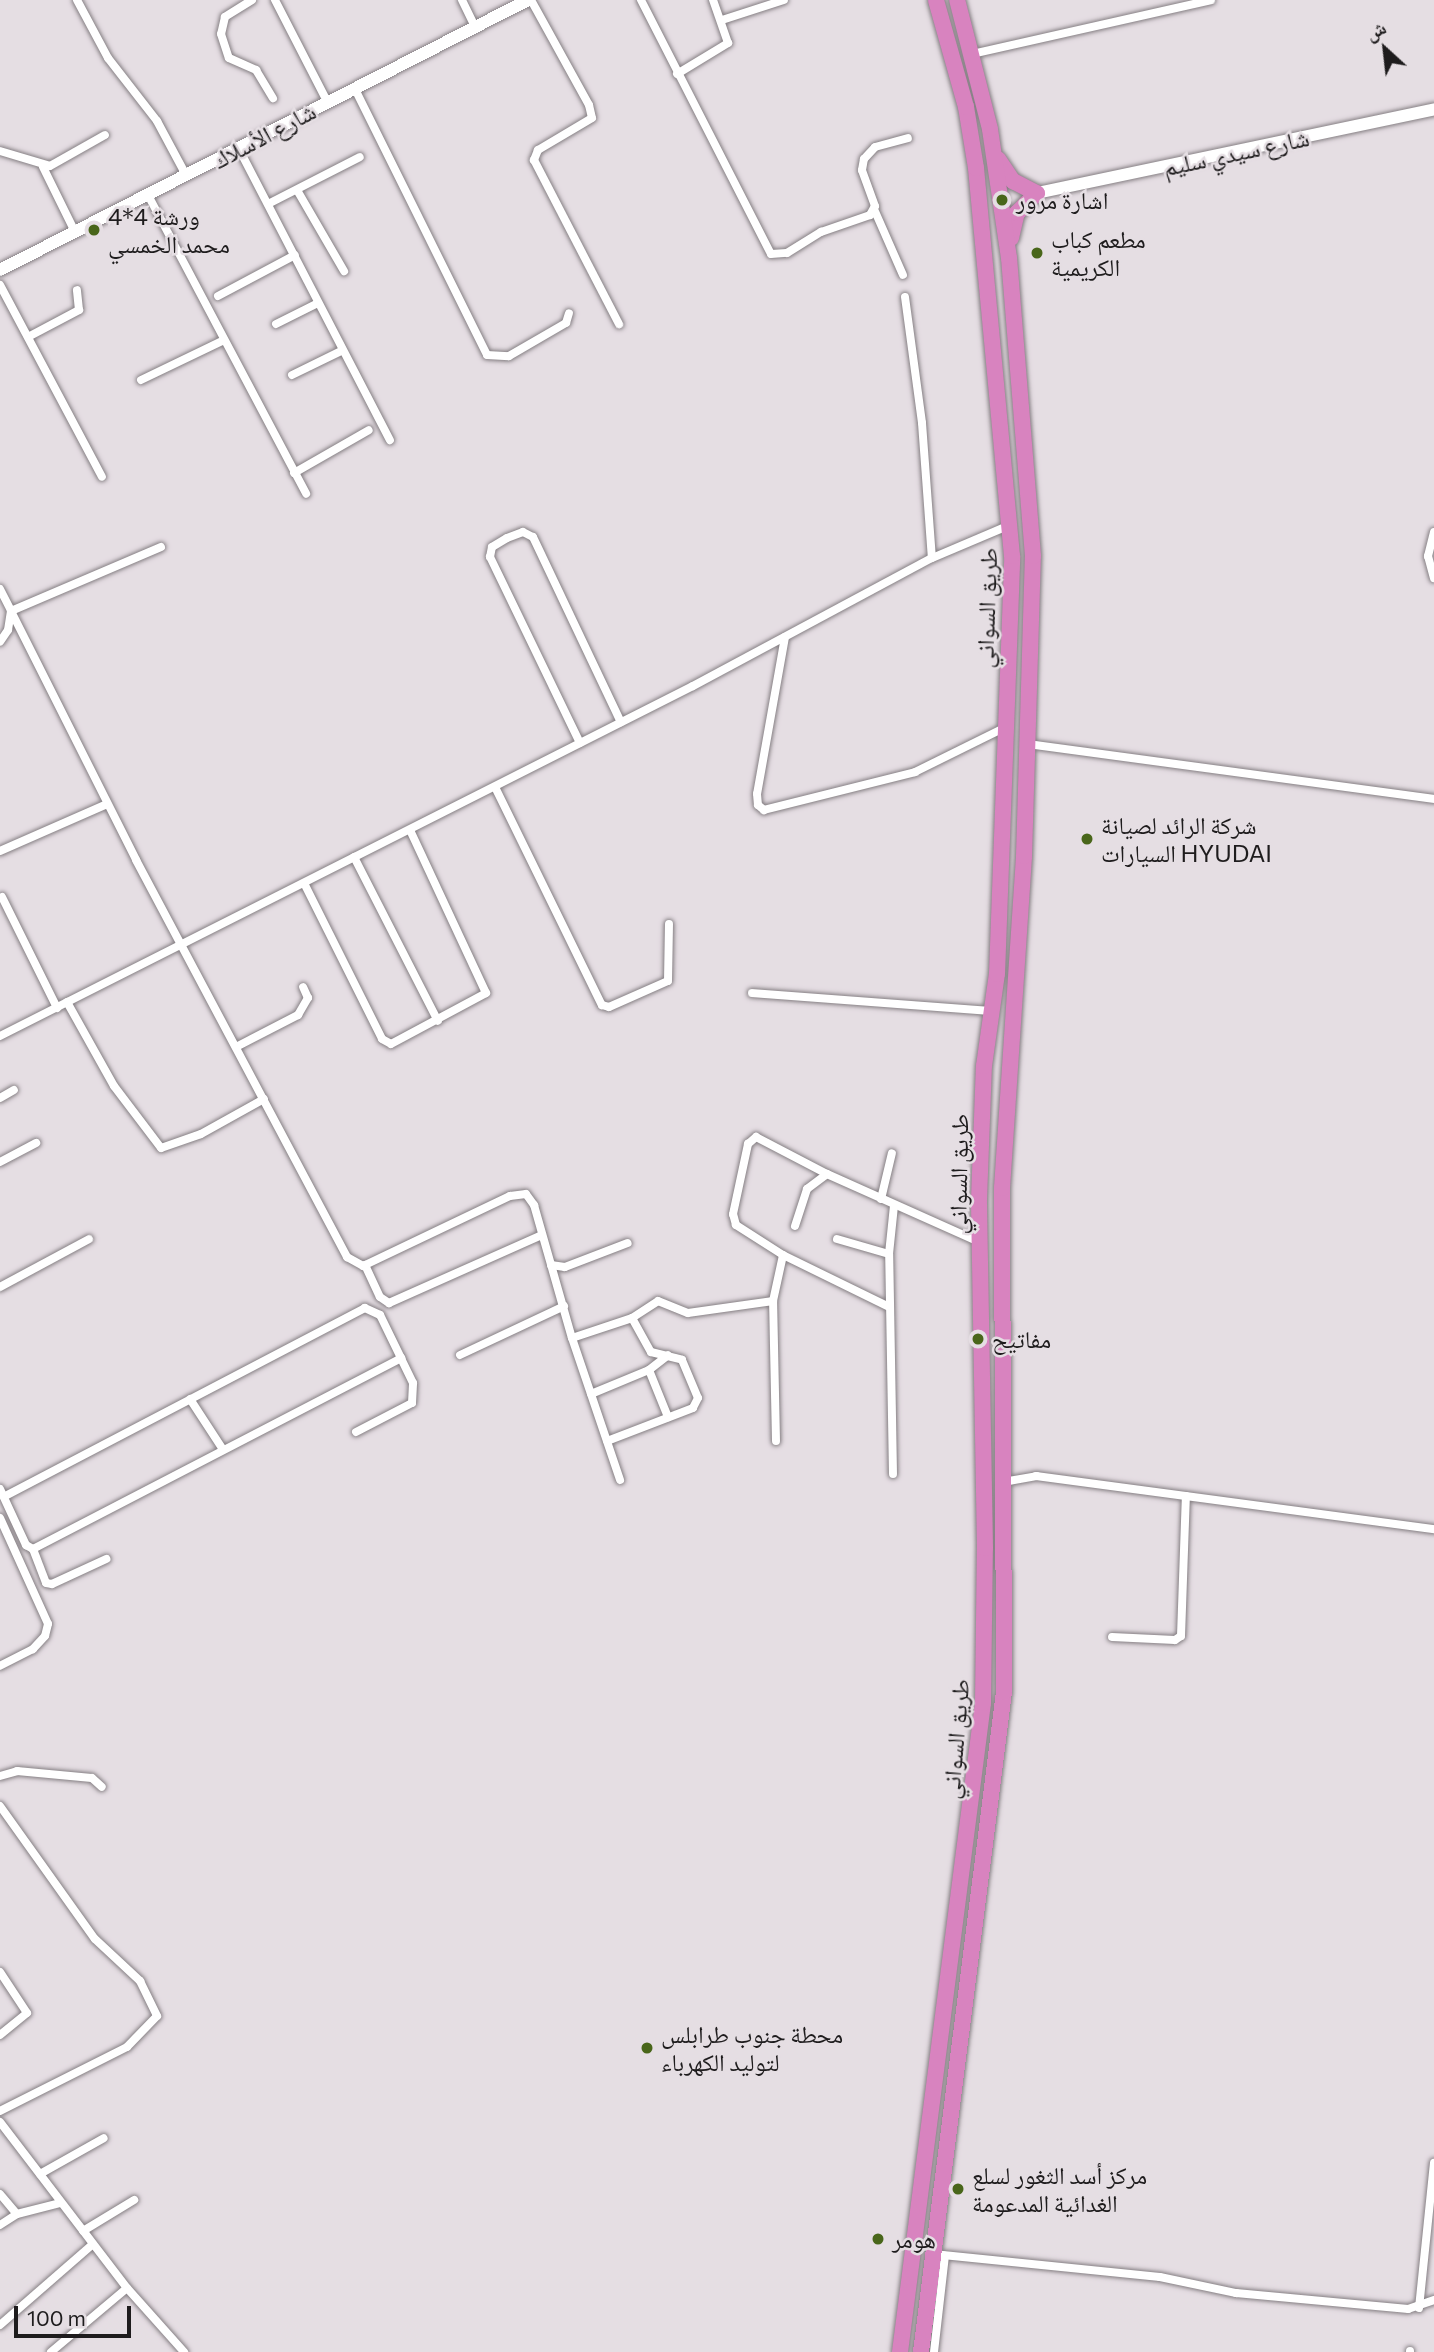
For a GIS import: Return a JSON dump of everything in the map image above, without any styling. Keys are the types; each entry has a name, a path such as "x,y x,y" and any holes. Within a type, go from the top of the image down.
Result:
{"highway":[{"name":"طريق السواني","path":"900,2352 966,1862 983,1703 985,1549 979,1242 984,1066 993,1011 1012,524 971,130 936,0"},
{"name":"طريق السواني","path":"921,2352 939,2255 1003,1692 1002,1188 1018,967 1032,584 1032,537 1009,258 995,153 957,0"},
{"path":"995,153 1011,179 1037,193 1014,219 1009,258"},
{"path":"1011,581 1018,586 1032,584"},
{"path":"1008,622 1018,618 1030,629"}],"street":[{"path":"77,0 108,58 157,121 186,175"},
{"path":"252,0 225,17 221,34 229,58 256,70 272,98"},
{"path":"275,0 327,101"},
{"path":"463,0 475,27"},
{"path":"529,0 589,105 592,118 542,146 534,160 619,324"},
{"name":"شارع الأسلاك","path":"0,270 529,0"},
{"path":"641,0 771,254 787,253 807,238 866,217 874,209"},
{"path":"677,74 725,47 729,36 713,0"},
{"path":"722,20 784,0"},
{"path":"972,54 1211,0"},
{"path":"354,87 487,355 509,356 566,323 569,313"},
{"name":"شارع سيدي سليم","path":"1037,193 1434,109"},
{"path":"43,166 105,135"},
{"path":"903,275 874,209 862,170 864,159 875,147 908,138"},
{"path":"239,149 295,255 341,351 390,440"},
{"path":"0,151 43,166 75,232"},
{"path":"268,204 360,157"},
{"path":"297,190 344,271"},
{"path":"148,195 306,494"},
{"path":"218,296 295,255"},
{"path":"0,285 102,477"},
{"path":"28,337 79,310 77,290"},
{"path":"905,297 922,423 932,558"},
{"path":"276,324 318,303"},
{"path":"141,380 224,340"},
{"path":"292,375 341,351"},
{"path":"294,473 369,430"},
{"path":"0,1037 621,722 932,558 1012,524"},
{"path":"580,743 490,558 492,547 507,538 523,532 533,537 621,722"},
{"path":"1434,532 1428,556 1434,578"},
{"path":"11,611 161,547"},
{"path":"0,589 107,804 352,1264 365,1265 519,1194 526,1194 534,1205 572,1338 620,1480"},
{"path":"0,642 8,630 11,611"},
{"path":"785,637 757,794 758,805 764,810 915,772 1006,726"},
{"path":"1027,744 1434,799"},
{"path":"495,786 602,1005 609,1007 668,981 669,923"},
{"path":"0,851 107,804"},
{"path":"304,883 384,1042 391,1044 438,1021 484,996 486,989 410,830"},
{"path":"354,858 438,1021"},
{"path":"2,897 57,1007"},
{"path":"236,1047 298,1015 307,998 303,986"},
{"path":"752,993 993,1011"},
{"path":"67,1003 114,1086 161,1148 201,1134 264,1099"},
{"path":"0,1098 14,1090"},
{"path":"890,1307 783,1255 736,1226 733,1214 748,1144 756,1137 894,1206 979,1242"},
{"path":"0,1161 36,1143"},
{"path":"881,1199 892,1153"},
{"path":"795,1226 807,1189 827,1174"},
{"path":"893,1474 889,1254 894,1206"},
{"path":"365,1265 380,1297 390,1303 542,1235"},
{"path":"837,1238 889,1254"},
{"path":"0,1287 89,1239"},
{"path":"551,1265 576,1264 628,1243"},
{"path":"776,1441 774,1301 783,1255"},
{"path":"572,1338 632,1318 658,1301 688,1313 774,1301"},
{"path":"460,1354 564,1306"},
{"path":"106,1559 52,1584 47,1583 33,1549 26,1545 2,1493 365,1308 380,1315 413,1383 412,1403 356,1432"},
{"path":"607,1441 698,1403 687,1365 668,1355 652,1352 632,1318"},
{"path":"591,1394 649,1370 668,1355"},
{"path":"33,1549 222,1448 401,1358"},
{"path":"649,1370 668,1417"},
{"path":"190,1399 222,1448"},
{"path":"1003,1482 1036,1476 1434,1529"},
{"path":"1112,1637 1175,1640 1181,1636 1186,1496"},
{"path":"0,1518 48,1624 45,1636 33,1650 0,1666"},
{"path":"0,1776 17,1771 79,1777 92,1779 102,1787"},
{"path":"0,1806 95,1939 140,1980 157,2016 127,2048 0,2111"},
{"path":"0,1972 27,2013 0,2035"},
{"path":"0,2122 127,2288 184,2352"},
{"path":"40,2174 104,2138"},
{"path":"1419,2308 1434,2163"},
{"path":"0,2194 17,2214"},
{"path":"83,2231 134,2200"},
{"path":"0,2225 17,2214 60,2203"},
{"path":"0,2325 93,2244"},
{"path":"934,2352 939,2255 1160,2277 1236,2293 1419,2308 1434,2300"},
{"path":"51,2352 127,2288"}],"place":[{"name":"اشارة مرور","path":"1002,200"},
{"name":"4*4 ورشة محمد الخمسي","path":"94,230"},
{"name":"مطعم كباب الكريمية","path":"1037,253"},
{"name":"شركة الرائد لصيانة السيارات HYUDAI","path":"1087,839"},
{"name":"مفاتيح","path":"978,1339"},
{"name":"محطة جنوب طرابلس لتوليد الكهرباء","path":"647,2048"},
{"name":"مركز أسد الثغور لسلع الغدائية المدعومة","path":"958,2189"},
{"name":"هومر","path":"878,2239"}]}
